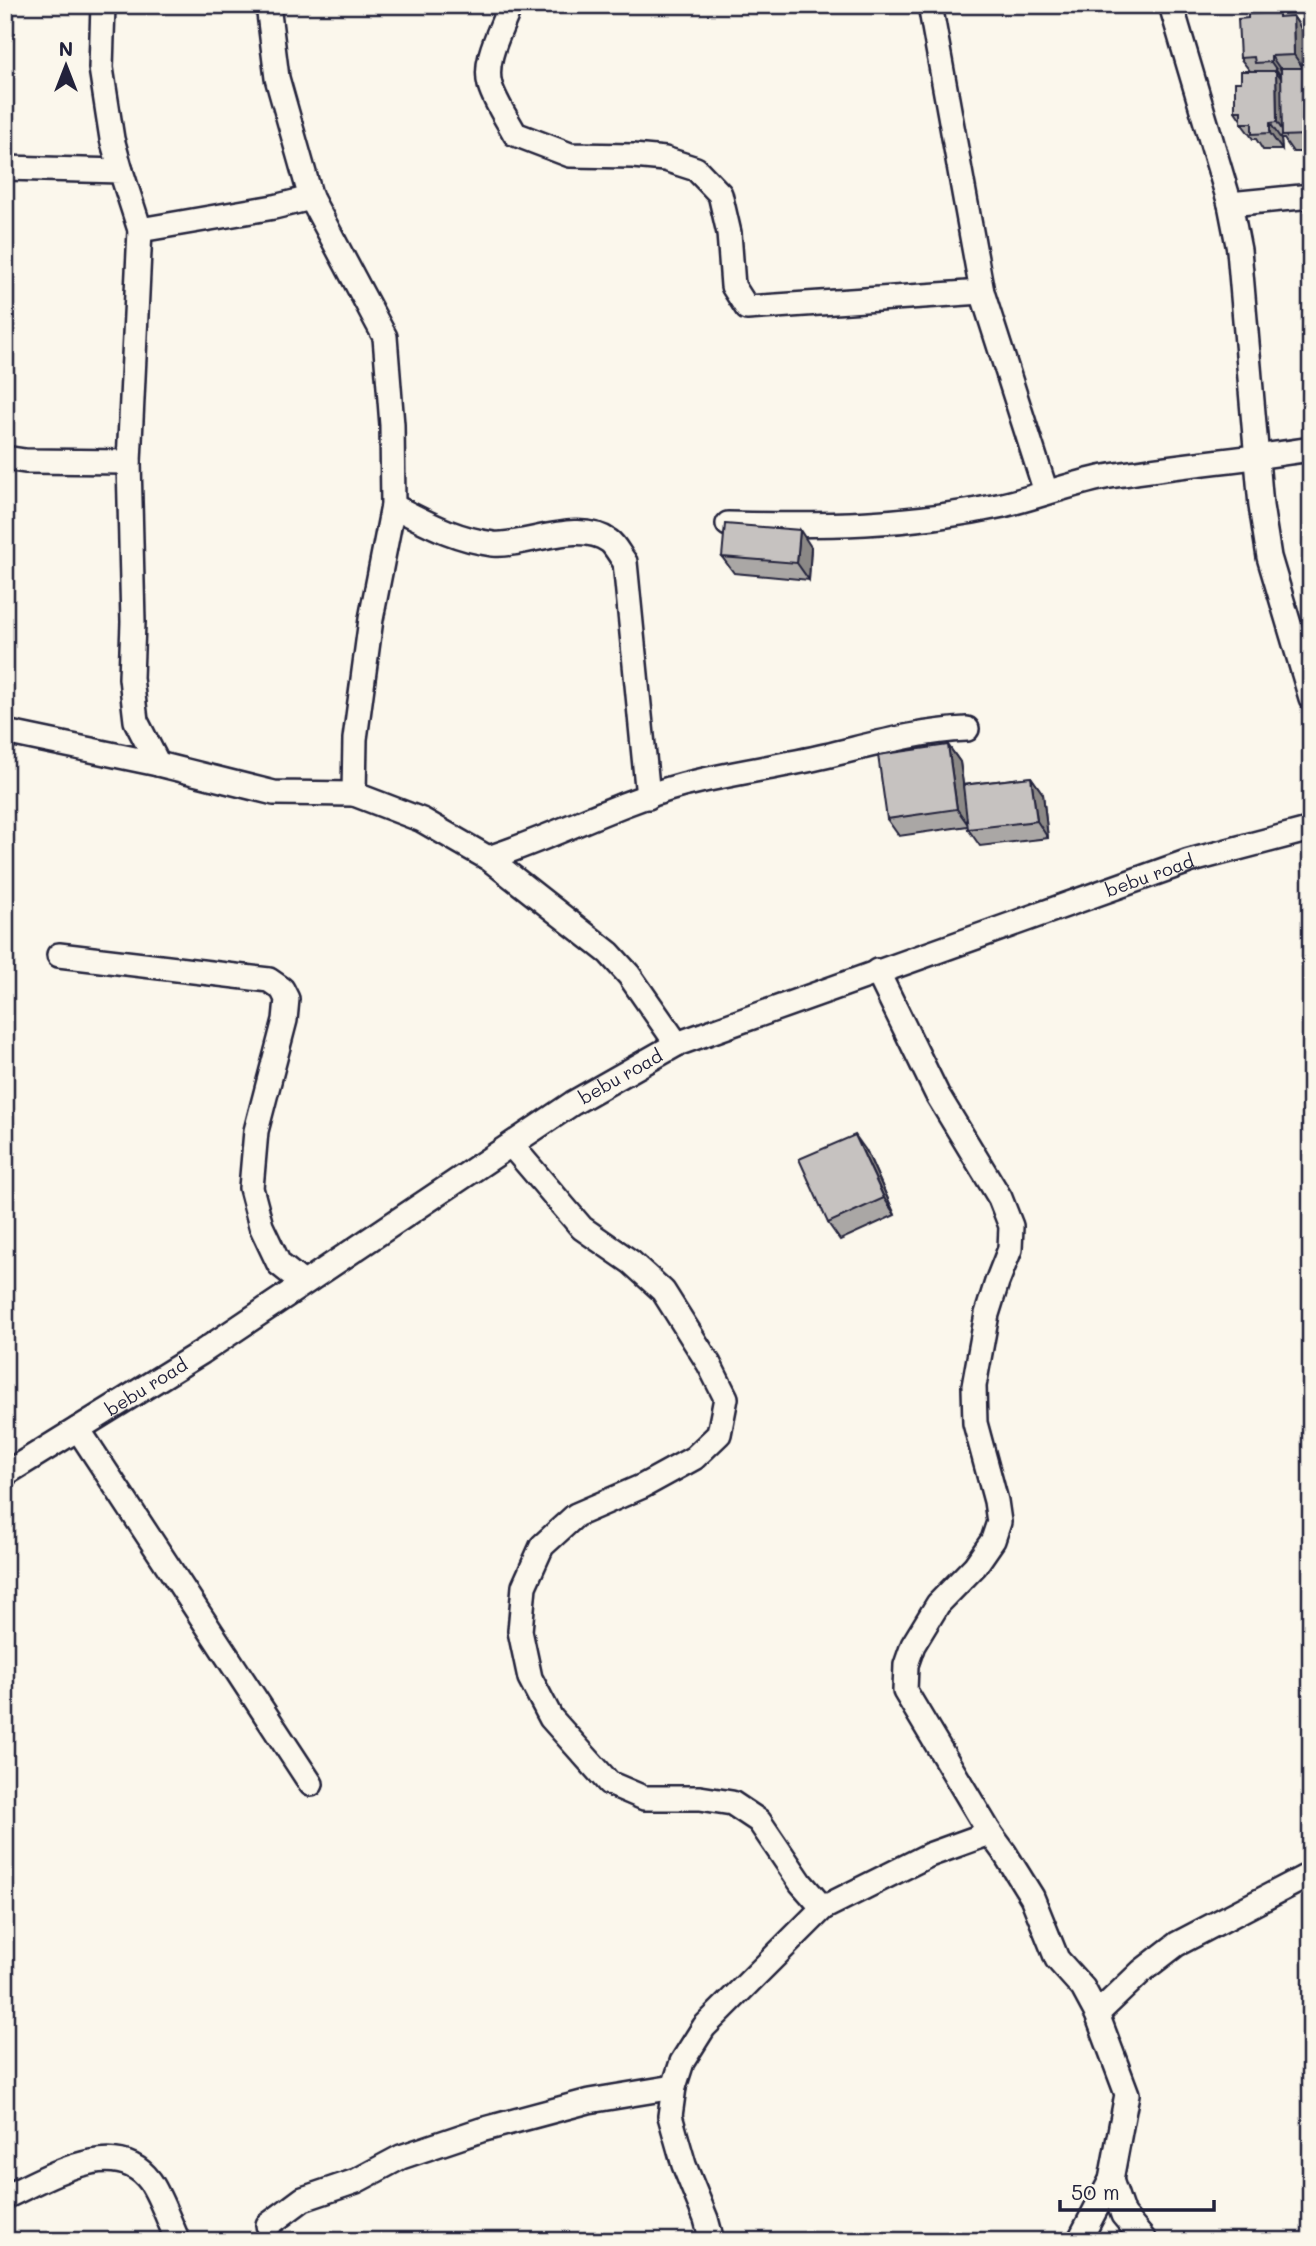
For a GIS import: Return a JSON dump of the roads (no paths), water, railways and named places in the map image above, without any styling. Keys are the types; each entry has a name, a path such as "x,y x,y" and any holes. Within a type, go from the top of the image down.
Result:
{"street":[{"path":"103,5 101,68 112,139 141,230 129,461 133,622 131,678 136,721 158,764"},
{"path":"268,5 277,78 311,198 385,337 393,506 355,739 354,794"},
{"path":"510,5 488,70 490,85 515,134 570,155 665,159 696,169 720,194 729,233 733,286 747,308 982,292"},
{"path":"930,5 982,292 1046,492"},
{"path":"1171,5 1230,204 1239,250 1256,458 1269,557 1311,698"},
{"path":"5,168 121,171"},
{"path":"1230,204 1311,196"},
{"path":"141,230 311,198"},
{"path":"727,524 894,523 1004,504 1101,478 1311,449"},
{"path":"5,458 25,461 129,461"},
{"path":"393,506 454,537 496,544 553,534 589,534 609,541 625,562 648,797"},
{"path":"488,858 684,785 785,766 934,731 967,729"},
{"path":"5,732 158,764 274,793 354,794 422,820 488,858 609,953 629,975 677,1044"},
{"name":"bebu road","path":"5,1474 202,1352 573,1103 677,1044 1189,861 1311,829"},
{"path":"59,955 269,980 282,989 287,999 285,1020 256,1131 251,1188 261,1226 279,1264 303,1283"},
{"path":"877,971 937,1094 1000,1198 1011,1226 1010,1250 987,1314 974,1386 975,1423 999,1522 993,1540 975,1566 938,1604 913,1645 906,1665 905,1690 989,1833 1032,1897 1058,1959 1083,1988 1097,2014 1128,2094 1111,2180 1079,2241"},
{"path":"512,1146 582,1228 631,1262 663,1291 709,1364 726,1398 719,1434 694,1458 643,1486 576,1515 542,1546 524,1586 520,1631 530,1678 551,1718 609,1783 644,1798 700,1798 732,1803 759,1821 801,1883 823,1908"},
{"path":"78,1429 311,1784"},
{"path":"712,2241 684,2165 670,2116 674,2087 682,2062 704,2026 823,1908 929,1855 989,1833"},
{"path":"1097,2014 1142,1971 1177,1944 1311,1874"},
{"path":"268,2225 303,2199 356,2181 401,2157 470,2133 589,2101 674,2087"},
{"path":"5,2197 88,2161 120,2161 150,2181 178,2241"},
{"path":"1111,2180 1123,2215 1145,2241"}]}
